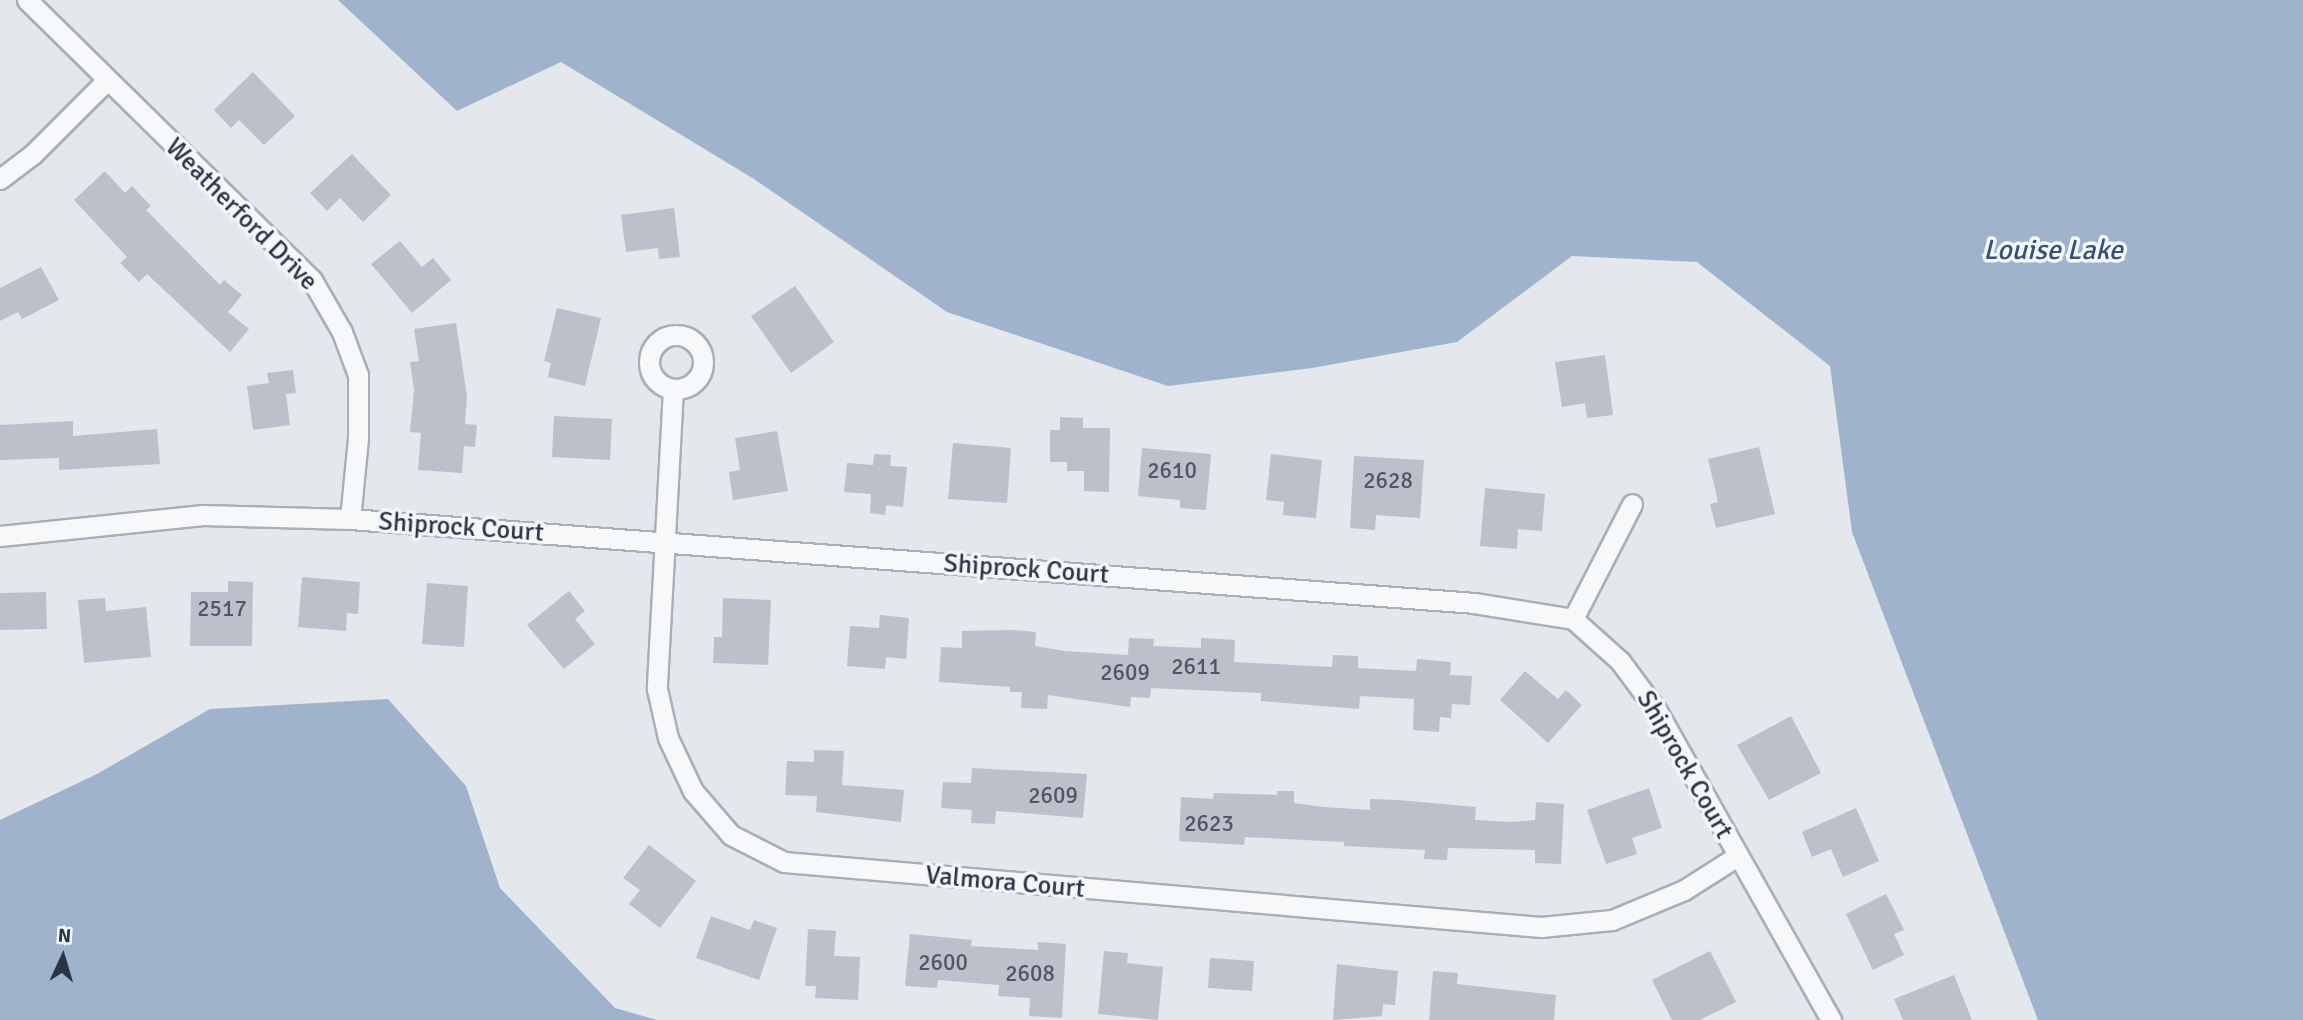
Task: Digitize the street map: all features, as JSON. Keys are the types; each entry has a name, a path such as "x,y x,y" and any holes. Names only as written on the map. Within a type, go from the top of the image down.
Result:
{"street":[{"name":"Weatherford Drive","path":"27,0 106,81 312,280 342,332 358,375 358,438 350,519"},
{"path":"0,179 33,154 106,81"},
{"name":"Valmora Court","path":"673,389 662,543 657,689 668,738 693,791 731,835 784,862 1541,928 1612,920 1684,890 1736,857"},
{"path":"1573,619 1632,504"},
{"name":"Shiprock Court","path":"0,536 203,515 350,519 1474,603 1573,619 1620,661 1657,710 1736,857 1831,1020"}],"water":[{"name":"Louise Lake","path":"338,0 2303,0 2303,1020 2038,1020 1852,532 1830,366 1697,262 1572,256 1457,342 1312,368 1168,386 947,312 754,179 561,62 457,111"},
{"path":"388,699 466,786 500,888 615,1008 657,1020 0,1020 0,820 97,774 210,709"}],"building":[{"path":"253,72 295,116 264,145 239,120 231,128 214,110"},
{"path":"352,154 391,195 363,222 340,198 327,211 310,193"},
{"path":"105,171 125,193 132,186 151,206 146,210 220,285 224,280 242,295 228,312 249,329 230,352 147,274 139,282 120,263 127,257 74,200"},
{"path":"674,208 680,257 659,259 658,248 626,252 621,215"},
{"path":"400,241 422,267 433,258 451,280 412,313 371,264"},
{"path":"41,267 59,300 22,319 18,312 0,321 0,288"},
{"path":"795,286 834,342 791,373 751,316"},
{"path":"557,308 601,318 585,386 548,377 551,363 544,361"},
{"path":"456,323 467,396 465,424 477,425 475,447 464,446 462,473 418,470 421,433 410,432 414,390 410,362 419,361 414,329"},
{"path":"1605,355 1613,415 1587,418 1585,403 1562,407 1555,362"},
{"path":"293,370 296,393 286,394 290,425 253,430 247,386 269,383 267,373"},
{"path":"554,416 612,419 610,460 552,457"},
{"path":"1060,417 1083,418 1083,428 1110,428 1109,492 1084,491 1084,471 1067,471 1067,462 1050,462 1050,430 1060,430"},
{"path":"73,421 73,436 157,429 160,464 59,470 59,458 0,460 0,425"},
{"path":"777,431 788,491 733,500 729,472 740,470 735,438"},
{"path":"953,443 1011,448 1007,503 948,499"},
{"path":"1759,447 1775,514 1716,528 1710,504 1718,502 1708,459"},
{"path":"1142,448 1211,454 1206,510 1180,508 1180,500 1138,496"},
{"path":"874,454 891,455 890,466 907,467 903,507 886,505 885,515 870,513 871,494 844,492 847,463 873,465"},
{"path":"1271,454 1322,460 1316,518 1283,515 1284,502 1266,500"},
{"path":"1354,456 1424,460 1420,518 1376,515 1375,530 1350,528"},
{"path":"1485,488 1545,494 1542,531 1518,529 1517,549 1480,546"},
{"path":"302,577 360,582 358,614 347,613 346,631 298,627"},
{"path":"228,581 253,582 252,646 190,646 191,592 228,592"},
{"path":"427,583 468,586 464,647 422,644"},
{"path":"569,591 585,611 575,619 595,644 564,669 527,625"},
{"path":"46,592 47,629 0,630 0,593"},
{"path":"105,598 106,611 146,607 151,657 84,663 78,600"},
{"path":"723,598 771,600 768,665 713,663 714,637 722,637"},
{"path":"880,615 909,618 906,659 886,657 885,669 847,666 850,626 879,628"},
{"path":"962,631 1036,632 1035,646 1065,651 1128,655 1129,638 1154,639 1153,646 1201,648 1201,638 1235,640 1234,662 1332,667 1333,655 1358,656 1358,668 1416,671 1417,659 1451,662 1450,675 1472,676 1470,705 1452,704 1451,718 1440,717 1439,732 1413,730 1414,699 1360,696 1359,709 1261,701 1261,693 1151,688 1150,698 1131,697 1130,707 1048,695 1047,709 1021,708 1022,692 1010,692 1010,687 939,682 941,647 962,648"},
{"path":"1525,671 1558,699 1566,690 1582,705 1548,743 1500,700"},
{"path":"1791,716 1821,773 1769,800 1737,745"},
{"path":"814,750 844,751 842,785 904,790 901,822 816,812 817,796 785,795 787,761 814,762"},
{"path":"972,768 1087,774 1083,818 996,811 995,824 971,823 972,810 941,808 943,782 971,783"},
{"path":"1649,788 1662,828 1632,838 1637,854 1606,864 1587,810"},
{"path":"1277,791 1294,791 1294,803 1323,807 1370,810 1370,799 1476,807 1475,820 1511,822 1535,820 1536,802 1564,804 1561,864 1535,863 1535,850 1448,848 1447,860 1424,859 1425,850 1344,846 1344,842 1245,837 1244,845 1179,841 1181,797 1213,799 1214,793 1277,795"},
{"path":"1856,808 1879,861 1843,877 1831,849 1812,857 1802,832"},
{"path":"649,845 696,881 660,928 629,904 640,890 623,878"},
{"path":"1886,894 1904,930 1894,934 1904,955 1873,970 1846,914"},
{"path":"711,916 750,930 754,920 777,928 759,980 696,958"},
{"path":"808,929 836,931 834,956 860,957 858,1000 815,998 816,986 805,986"},
{"path":"910,934 972,940 971,946 1038,950 1038,942 1066,944 1062,1018 1029,1016 1030,998 998,996 999,985 938,980 937,988 905,986"},
{"path":"1104,951 1128,953 1127,963 1163,967 1158,1020 1098,1014"},
{"path":"1710,951 1736,1002 1700,1020 1672,1020 1652,980"},
{"path":"1210,958 1254,961 1252,991 1208,988"},
{"path":"1337,964 1398,971 1395,1005 1383,1004 1382,1016 1333,1020"},
{"path":"1433,971 1458,973 1457,984 1556,995 1554,1020 1429,1020"},
{"path":"1954,975 1972,1020 1903,1020 1894,999"}]}
